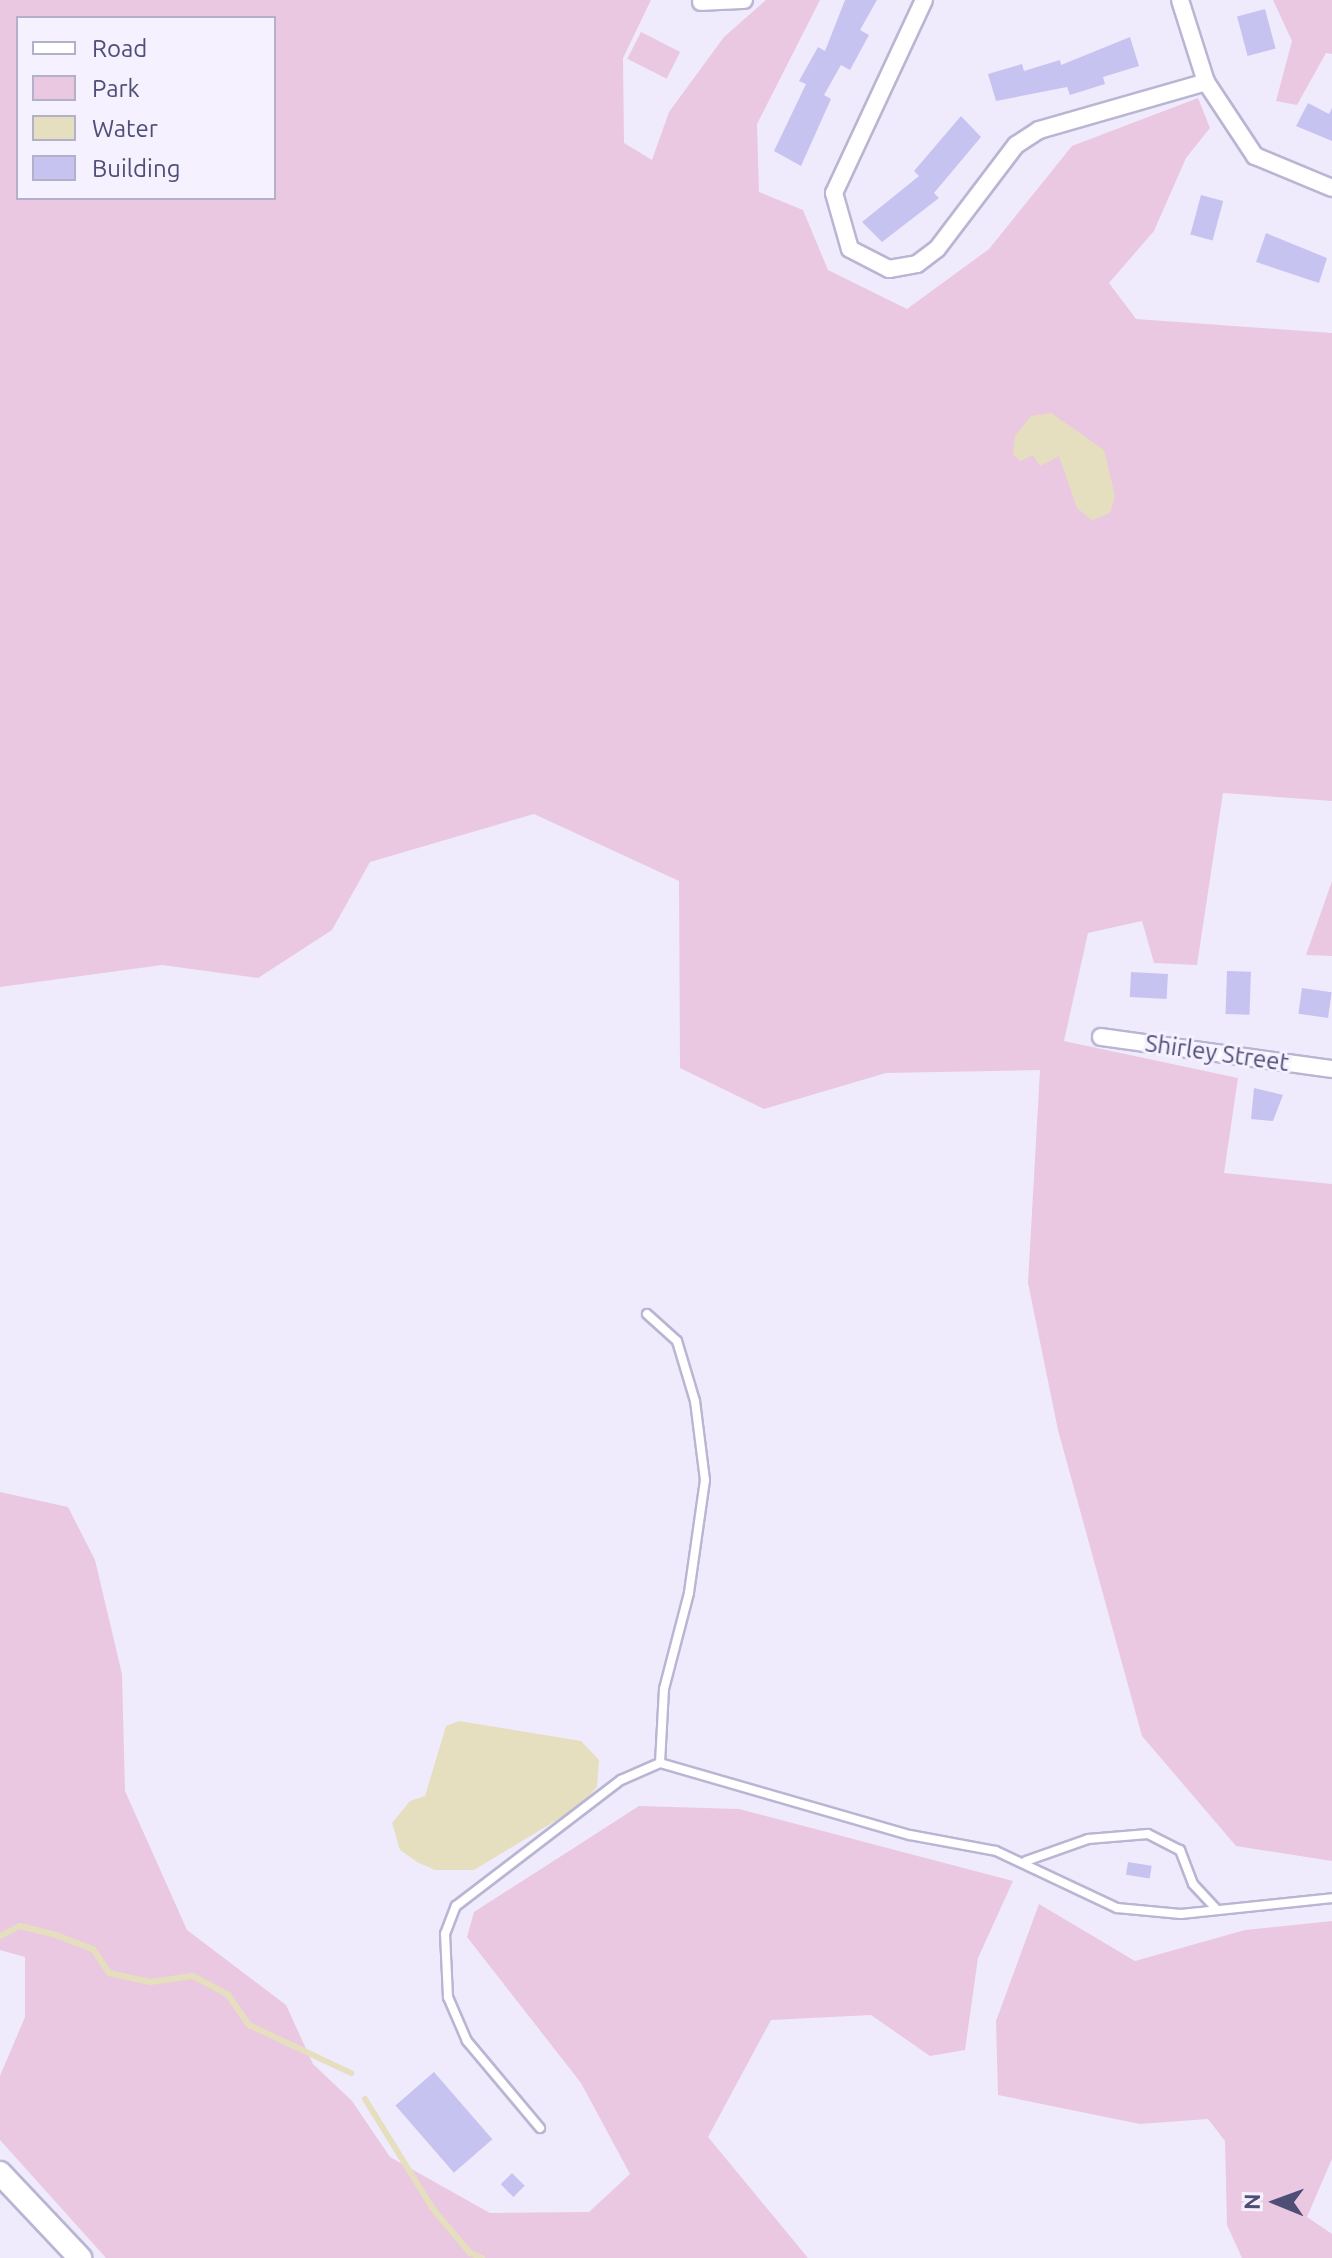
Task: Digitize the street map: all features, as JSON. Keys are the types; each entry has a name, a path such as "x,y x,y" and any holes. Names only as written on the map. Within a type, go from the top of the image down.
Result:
{"street":[{"path":"701,2 744,0"},
{"path":"924,0 834,193 850,249 889,269 917,264 937,249 1016,145 1039,130 1206,82"},
{"path":"1180,0 1206,82 1255,156 1332,188"},
{"name":"Shirley Street","path":"1101,1037 1332,1069"},
{"path":"0,2173 80,2258"}],"lane":[{"path":"647,1314 677,1341 695,1401 705,1480 689,1593 664,1689 660,1763"},
{"path":"540,2128 467,2041 448,1997 445,1934 456,1906 621,1780 660,1763 910,1835 1026,1861 1117,1908 1181,1914 1332,1898"},
{"path":"1026,1861 1088,1839 1148,1834 1180,1850 1193,1884 1215,1908"}],"green space":[{"path":"0,0 651,0 623,58 624,143 652,160 669,112 724,37 766,0 820,0 757,124 759,192 803,210 828,270 907,309 989,249 1072,146 1198,98 1210,128 1186,158 1154,231 1109,283 1136,319 1332,333 1332,801 1223,793 1197,965 1154,963 1142,921 1088,933 1064,1041 1238,1078 1224,1173 1332,1184 1332,1861 1236,1846 1142,1736 1058,1430 1028,1283 1040,1070 886,1073 764,1109 680,1068 679,881 534,814 370,862 332,930 258,978 162,965 0,987"},
{"path":"1273,0 1332,0 1332,54 1326,53 1297,105 1276,101 1292,41"},
{"path":"641,32 680,52 667,79 627,59"},
{"path":"1332,881 1332,956 1306,955"},
{"path":"0,1492 68,1507 95,1560 122,1674 125,1791 187,1930 286,2005 313,2064 352,2101 390,2157 490,2213 589,2212 630,2174 581,2083 467,1937 474,1912 639,1806 739,1809 1013,1881 978,1958 965,2050 930,2056 871,2015 771,2020 708,2137 808,2258 106,2258 0,2140 0,2076 25,2017 25,1957 0,1950"},
{"path":"1039,1904 1135,1961 1245,1930 1332,1921 1332,2159 1307,2217 1332,2234 1332,2258 1242,2258 1227,2225 1225,2141 1208,2119 1140,2124 998,2095 996,2021"}],"water":[{"path":"1051,413 1104,450 1115,496 1110,513 1092,520 1077,508 1059,456 1040,466 1033,455 1020,461 1013,454 1015,436 1031,416"},
{"path":"459,1721 581,1741 599,1760 597,1787 580,1806 474,1870 435,1870 417,1862 400,1850 392,1823 410,1801 425,1796 446,1726"}],"building":[{"path":"845,0 877,0 860,30 869,35 850,70 841,65 824,95 831,99 801,166 774,151 806,84 799,81 818,47 825,51"},
{"path":"1265,9 1276,49 1248,56 1237,17"},
{"path":"1130,37 1139,66 1103,77 1105,84 1070,95 1067,87 996,101 988,74 1022,64 1024,71 1060,60 1061,65"},
{"path":"1308,103 1329,114 1332,108 1332,141 1296,126"},
{"path":"961,116 981,137 934,193 939,198 882,242 862,222 919,176 914,171"},
{"path":"1201,195 1223,201 1213,241 1190,235"},
{"path":"1266,233 1327,258 1319,283 1256,262"},
{"path":"1227,971 1251,972 1249,1015 1225,1014"},
{"path":"1131,972 1168,974 1167,999 1130,997"},
{"path":"1302,988 1332,992 1328,1018 1298,1014"},
{"path":"1254,1088 1283,1095 1273,1121 1251,1119"},
{"path":"1128,1862 1152,1866 1150,1879 1126,1875"},
{"path":"434,2072 492,2139 454,2173 396,2105"},
{"path":"512,2173 525,2186 513,2197 501,2184"}],"waterway":[{"path":"0,1936 20,1926 56,1935 93,1949 109,1973 150,1982 193,1976 228,1995 249,2025 351,2073"},
{"path":"365,2099 433,2209 470,2253 482,2258"}]}
